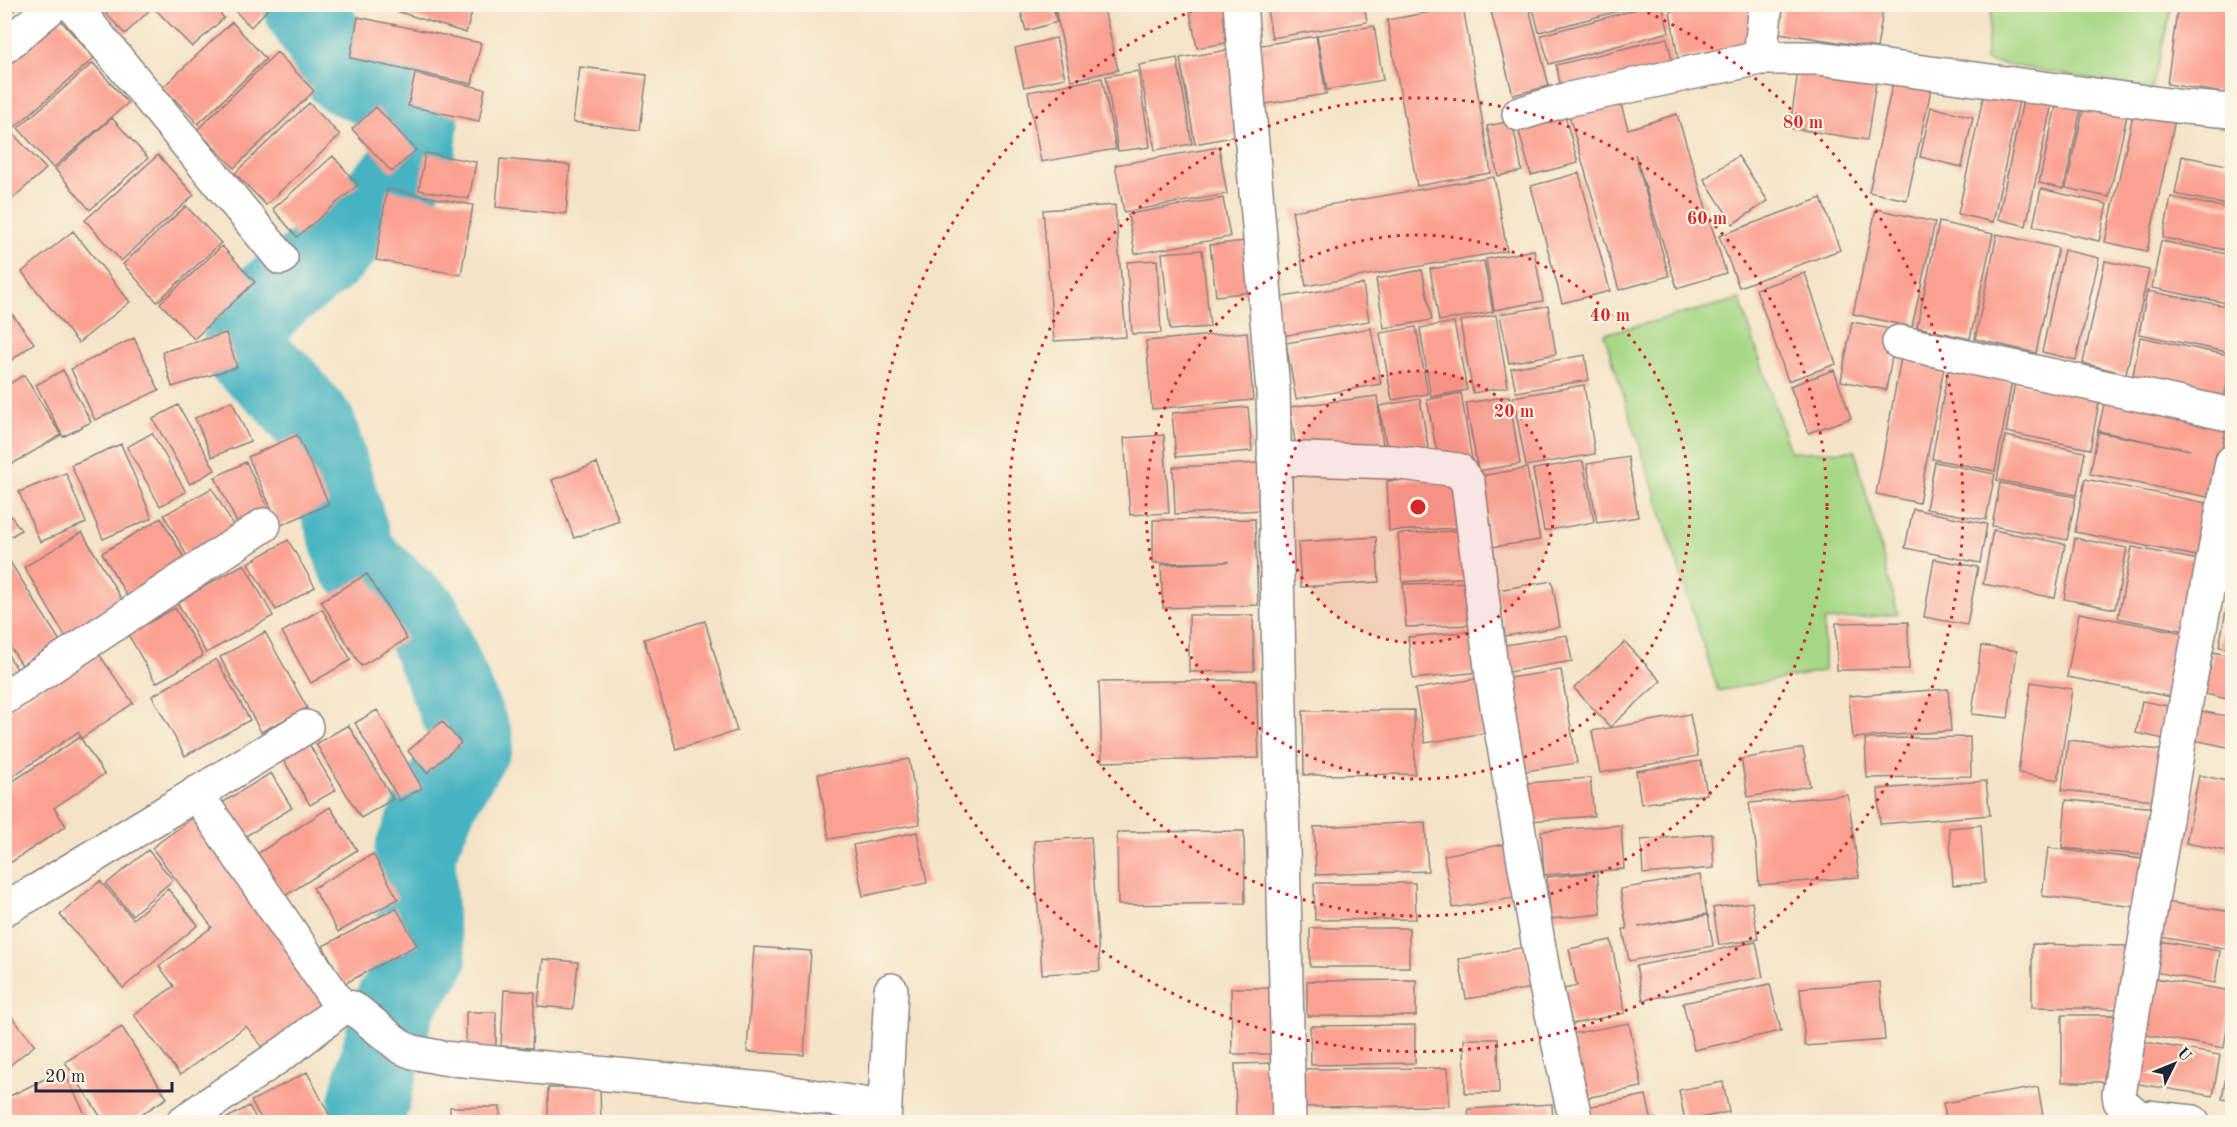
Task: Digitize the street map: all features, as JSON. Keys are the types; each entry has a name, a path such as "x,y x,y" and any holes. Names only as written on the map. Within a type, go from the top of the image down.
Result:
{"street":[{"path":"4,47 55,4"},
{"path":"72,4 280,258"},
{"path":"1240,4 1273,390 1289,1122"},
{"path":"1760,57 1766,4"},
{"path":"1519,114 1565,100 1760,57 1819,58 2184,107 2232,111"},
{"path":"1899,342 2232,416"},
{"path":"1274,458 1393,462 1458,470 1468,483 1493,682 1545,981 1576,1122"},
{"path":"2193,1122 2137,1116 2120,1101 2119,1094 2187,696 2232,462"},
{"path":"4,698 264,525"},
{"path":"4,909 306,727"},
{"path":"196,793 349,1009 401,1047 413,1052 443,1058 772,1090 884,1115 891,990"},
{"path":"183,1122 349,1009"}],"green space":[{"path":"1992,5 2172,5 2152,89 1985,61"},
{"path":"1740,299 1790,452 1855,451 1898,614 1824,621 1824,671 1718,691 1604,334"}],"building":[{"path":"4,4 21,4 4,19"},
{"path":"97,4 156,4 125,34"},
{"path":"162,4 212,4 224,18 192,47 156,10"},
{"path":"228,4 273,4 251,27"},
{"path":"374,4 474,4 466,33"},
{"path":"1019,4 1052,4 1057,22 1026,31"},
{"path":"1054,4 1103,4 1118,70 1071,80"},
{"path":"1230,4 1238,41 1197,48 1189,6"},
{"path":"1266,4 1364,4 1367,22 1272,38"},
{"path":"1489,4 1528,4 1549,86 1513,95"},
{"path":"1532,4 1642,4 1642,5 1539,32"},
{"path":"1662,4 1669,32 1549,64 1541,35"},
{"path":"1712,4 1753,4 1760,46 1678,59 1670,11"},
{"path":"1784,4 1884,4 1877,48 1779,33"},
{"path":"2178,4 2232,4 2232,67 2229,94 2167,84"},
{"path":"1463,6 1491,173 1417,186 1387,20"},
{"path":"55,14 94,58 14,128 4,117 4,59"},
{"path":"358,17 481,43 472,84 350,58"},
{"path":"232,22 266,59 198,124 163,87"},
{"path":"1374,26 1383,80 1327,90 1317,35"},
{"path":"1316,36 1326,94 1260,105 1250,47"},
{"path":"1056,38 1065,78 1024,87 1015,48"},
{"path":"1667,38 1674,69 1563,96 1556,65"},
{"path":"1233,49 1247,134 1195,144 1180,58"},
{"path":"277,52 314,91 234,168 197,130"},
{"path":"1177,58 1192,144 1155,150 1139,65"},
{"path":"93,63 128,103 53,168 18,128"},
{"path":"1799,63 1877,75 1867,140 1790,128"},
{"path":"580,67 647,75 640,130 573,122"},
{"path":"1138,71 1150,147 1118,151 1106,76"},
{"path":"415,74 485,89 479,121 408,106"},
{"path":"1894,77 1932,85 1907,200 1869,192"},
{"path":"1102,78 1116,149 1041,162 1028,92"},
{"path":"1986,84 2021,91 1993,222 1958,214"},
{"path":"2025,91 2053,98 2026,226 1998,219"},
{"path":"1620,101 1628,129 1677,114 1726,273 1677,288 1635,154 1669,276 1619,290 1569,115"},
{"path":"2057,101 2082,105 2064,189 2039,183"},
{"path":"2085,102 2128,111 2109,197 2066,188"},
{"path":"309,103 340,135 266,205 235,173"},
{"path":"2135,106 2176,115 2147,251 2105,242"},
{"path":"376,107 416,150 392,172 352,129"},
{"path":"1931,107 1973,117 1962,167 1920,157"},
{"path":"1563,109 1578,163 1531,175 1516,121"},
{"path":"112,118 148,158 90,210 55,169"},
{"path":"1512,121 1522,171 1498,176 1487,126"},
{"path":"4,124 46,169 4,206"},
{"path":"1219,147 1227,194 1124,212 1115,165"},
{"path":"425,153 476,162 469,199 419,190"},
{"path":"158,155 194,195 121,261 85,220"},
{"path":"333,156 358,185 297,237 273,209"},
{"path":"1738,156 1768,201 1733,224 1704,179"},
{"path":"2182,156 2232,166 2232,206 2175,194"},
{"path":"500,159 570,165 566,214 496,207"},
{"path":"1579,173 1610,291 1562,303 1531,186"},
{"path":"1494,177 1507,251 1306,286 1292,211"},
{"path":"387,189 473,205 461,275 376,260"},
{"path":"2041,189 2107,204 2099,241 2033,226"},
{"path":"2171,197 2232,209 2232,251 2163,238"},
{"path":"1223,198 1230,237 1135,254 1128,214"},
{"path":"1821,198 1840,250 1739,287 1719,236"},
{"path":"1115,205 1126,337 1054,341 1043,210"},
{"path":"186,206 221,243 157,302 123,264"},
{"path":"1876,209 1935,222 1912,327 1853,314"},
{"path":"1939,222 1993,234 1970,339 1917,327"},
{"path":"73,231 130,302 78,343 22,272"},
{"path":"1997,234 2058,248 2036,353 1975,339"},
{"path":"1245,241 1251,292 1216,296 1210,245"},
{"path":"2161,241 2232,255 2232,304 2152,288"},
{"path":"222,246 255,282 194,339 160,303"},
{"path":"1202,250 1210,327 1170,330 1162,253"},
{"path":"1534,250 1543,301 1494,310 1486,259"},
{"path":"2064,250 2099,258 2076,360 2042,352"},
{"path":"1157,260 1161,333 1132,334 1127,262"},
{"path":"1484,261 1493,312 1439,321 1430,269"},
{"path":"2105,261 2149,270 2126,374 2083,363"},
{"path":"1422,270 1432,320 1384,328 1376,279"},
{"path":"1805,273 1836,364 1788,381 1756,289"},
{"path":"1363,284 1369,321 1282,336 1276,298"},
{"path":"2147,291 2232,307 2232,353 2139,334"},
{"path":"1548,306 1556,354 1509,363 1500,314"},
{"path":"12,314 34,343 4,366 4,320"},
{"path":"1496,315 1508,387 1473,393 1460,321"},
{"path":"1454,322 1467,390 1431,397 1420,328"},
{"path":"1852,322 1897,330 1886,390 1841,381"},
{"path":"1416,327 1428,394 1392,400 1380,333"},
{"path":"1371,328 1381,384 1296,399 1286,343"},
{"path":"1247,332 1253,400 1152,409 1146,341"},
{"path":"226,333 237,367 172,387 162,352"},
{"path":"2140,337 2232,356 2224,399 2132,381"},
{"path":"134,338 159,390 95,420 71,369"},
{"path":"1585,355 1589,380 1516,392 1511,368"},
{"path":"1901,358 1944,367 1919,503 1876,494"},
{"path":"63,370 91,422 63,437 36,385"},
{"path":"1834,370 1851,418 1808,433 1790,386"},
{"path":"1948,370 2012,382 1995,471 1932,459"},
{"path":"24,375 61,435 9,466 4,458 4,387"},
{"path":"2015,382 2100,398 2090,449 2006,432"},
{"path":"1584,385 1595,454 1526,466 1513,397"},
{"path":"1461,393 1472,459 1439,464 1427,400"},
{"path":"2106,395 2228,418 2221,455 2216,454 2208,497 2090,474 2098,432 2190,450 2098,431"},
{"path":"1377,396 1383,445 1297,456 1290,407"},
{"path":"1509,396 1520,464 1478,471 1466,403"},
{"path":"1420,399 1429,452 1389,459 1379,406"},
{"path":"232,401 250,441 212,457 195,418"},
{"path":"178,405 215,470 190,484 153,419"},
{"path":"1248,407 1252,451 1176,457 1172,413"},
{"path":"152,433 186,492 160,506 127,447"},
{"path":"297,435 329,504 279,526 248,457"},
{"path":"1164,435 1169,513 1130,515 1124,438"},
{"path":"2005,436 2085,452 2077,495 1997,480"},
{"path":"121,444 152,518 103,539 71,465"},
{"path":"1628,457 1638,517 1597,523 1587,464"},
{"path":"1583,461 1594,522 1544,531 1533,469"},
{"path":"246,462 270,512 239,527 215,477"},
{"path":"1935,462 1995,474 1986,520 1926,509"},
{"path":"597,463 619,521 574,538 552,480"},
{"path":"1261,463 1264,510 1175,514 1173,467"},
{"path":"1527,468 1540,540 1493,547 1480,476"},
{"path":"66,473 86,523 40,542 19,492"},
{"path":"1459,478 1461,528 1389,531 1387,481"},
{"path":"2085,479 2212,504 2202,557 2075,532"},
{"path":"2000,483 2076,497 2067,540 1992,526"},
{"path":"212,488 239,536 191,563 164,515"},
{"path":"4,506 21,530 4,541"},
{"path":"1913,509 1987,524 1980,563 1905,548"},
{"path":"161,518 190,568 131,603 102,553"},
{"path":"1255,519 1258,605 1163,608 1161,565 1229,562 1153,563 1153,520"},
{"path":"1467,530 1471,577 1402,582 1398,534"},
{"path":"1993,530 2065,544 2055,598 1983,584"},
{"path":"82,532 128,610 69,643 24,567"},
{"path":"1376,537 1379,582 1301,587 1298,542"},
{"path":"2075,538 2127,548 2115,609 2064,599"},
{"path":"288,540 315,587 276,610 248,563"},
{"path":"2132,547 2199,560 2185,631 2118,618"},
{"path":"7,557 60,641 22,665 4,638 4,558"},
{"path":"1934,559 1978,567 1967,625 1924,617"},
{"path":"244,564 273,616 206,653 177,602"},
{"path":"367,574 407,639 361,666 321,601"},
{"path":"1552,581 1560,627 1505,636 1497,590"},
{"path":"1474,582 1477,625 1406,627 1403,584"},
{"path":"2232,585 2232,649 2219,647"},
{"path":"175,608 203,656 156,683 128,634"},
{"path":"322,609 351,660 311,683 282,632"},
{"path":"2079,613 2195,635 2183,699 2067,677"},
{"path":"1189,615 1253,615 1254,671 1189,672"},
{"path":"705,621 737,731 676,749 644,639"},
{"path":"1908,622 1909,669 1837,670 1836,623"},
{"path":"1475,631 1480,672 1413,679 1408,637"},
{"path":"265,632 307,708 261,732 220,657"},
{"path":"1567,635 1572,661 1503,673 1499,646"},
{"path":"1625,642 1661,681 1610,727 1574,688"},
{"path":"1981,646 2017,651 2008,718 1972,714"},
{"path":"4,649 23,678 4,690"},
{"path":"96,650 133,703 82,738 78,732 4,782 4,713"},
{"path":"2213,652 2232,656 2232,700 2205,694"},
{"path":"216,659 250,720 185,756 152,696"},
{"path":"1561,670 1577,763 1520,772 1503,679"},
{"path":"1481,678 1491,732 1425,743 1415,689"},
{"path":"1256,680 1259,758 1102,762 1099,682"},
{"path":"2031,682 2072,689 2058,780 2018,773"},
{"path":"1948,689 1951,731 1853,738 1849,696"},
{"path":"2142,701 2179,708 2173,741 2136,733"},
{"path":"377,710 422,788 400,801 355,723"},
{"path":"1414,710 1415,774 1304,775 1303,711"},
{"path":"2200,711 2232,717 2232,748 2194,740"},
{"path":"1690,714 1698,756 1600,773 1592,731"},
{"path":"442,721 461,743 427,773 408,751"},
{"path":"348,725 393,799 361,818 316,744"},
{"path":"80,737 104,774 54,808 66,826 4,867 4,787"},
{"path":"1970,737 1971,776 1867,778 1865,739"},
{"path":"306,739 336,790 310,805 280,754"},
{"path":"2068,740 2169,751 2164,801 2062,790"},
{"path":"1803,748 1810,786 1748,797 1741,759"},
{"path":"909,759 920,824 829,839 818,774"},
{"path":"1701,761 1707,794 1641,804 1636,771"},
{"path":"271,773 292,808 241,839 220,804"},
{"path":"2199,775 2232,782 2232,852 2186,843"},
{"path":"1590,778 1594,816 1530,821 1527,783"},
{"path":"1986,781 1990,815 1880,824 1878,789"},
{"path":"1848,795 1859,877 1759,885 1756,845 1749,803"},
{"path":"2066,800 2157,808 2154,856 2062,848"},
{"path":"330,807 357,850 285,896 257,854"},
{"path":"195,816 338,1005 269,1056 246,1026 180,1075 134,1015 174,986 159,966 212,927 152,848"},
{"path":"1425,822 1428,871 1316,875 1314,827"},
{"path":"1621,825 1624,869 1544,875 1541,831"},
{"path":"1981,825 1985,883 1953,885 1949,828"},
{"path":"1244,831 1245,903 1118,905 1117,832"},
{"path":"917,832 927,883 863,896 853,845"},
{"path":"1712,834 1714,868 1643,874 1641,840"},
{"path":"1091,837 1100,971 1042,974 1034,841"},
{"path":"1505,844 1514,898 1453,908 1444,855"},
{"path":"2048,848 2150,860 2145,908 2042,896"},
{"path":"148,850 173,880 132,915 106,884"},
{"path":"373,854 398,899 338,932 313,888"},
{"path":"1597,872 1601,914 1551,919 1547,877"},
{"path":"1700,875 1707,914 1638,927 1708,915 1713,946 1629,961 1623,929 1627,929 1620,889"},
{"path":"100,881 133,919 168,889 198,925 123,988 60,915"},
{"path":"1314,883 1415,883 1416,919 1315,920"},
{"path":"1752,902 1758,939 1719,945 1713,908"},
{"path":"2166,902 2232,912 2229,949 2160,937"},
{"path":"396,908 417,945 344,984 323,946"},
{"path":"1310,928 1409,928 1409,967 1310,967"},
{"path":"1611,940 1625,1013 1572,1024 1564,989 1577,986 1569,949"},
{"path":"2159,941 2220,951 2215,983 2154,972"},
{"path":"1756,942 1763,977 1643,1000 1636,966"},
{"path":"2032,944 2126,946 2125,1009 2032,1007"},
{"path":"754,947 811,951 804,1055 747,1052"},
{"path":"1525,947 1533,988 1466,999 1459,959"},
{"path":"543,959 578,962 573,1009 538,1006"},
{"path":"2154,978 2232,991 2224,1048 2145,1035"},
{"path":"1416,980 1416,1016 1307,1016 1307,981"},
{"path":"1880,982 1885,1040 1805,1046 1800,988"},
{"path":"1770,984 1781,1031 1694,1050 1683,1003"},
{"path":"1231,988 1272,988 1273,1054 1232,1054"},
{"path":"504,990 535,992 532,1048 501,1046"},
{"path":"4,1008 35,1045 4,1070"},
{"path":"466,1012 496,1012 496,1051 466,1051"},
{"path":"2062,1015 2114,1015 2115,1082 2062,1082"},
{"path":"1629,1023 1642,1087 1585,1098 1571,1034"},
{"path":"1415,1025 1415,1063 1311,1065 1310,1026"},
{"path":"122,1027 167,1098 129,1122 104,1122 65,1062"},
{"path":"1464,1039 1498,1039 1499,1093 1465,1093"},
{"path":"2145,1042 2220,1055 2213,1096 2138,1084"},
{"path":"2232,1046 2232,1101 2222,1099"},
{"path":"1277,1063 1277,1122 1236,1122 1235,1064"},
{"path":"1448,1068 1449,1106 1302,1107 1302,1069"},
{"path":"63,1070 89,1122 4,1122 4,1099"},
{"path":"307,1072 333,1122 263,1122 251,1101"},
{"path":"1723,1082 1729,1112 1685,1121 1679,1090"},
{"path":"2038,1087 2044,1122 1947,1122 1943,1103"},
{"path":"548,1088 600,1088 601,1122 548,1122"},
{"path":"1646,1095 1652,1122 1585,1122 1582,1108"},
{"path":"1552,1104 1553,1122 1469,1122 1468,1109"},
{"path":"249,1106 258,1122 220,1122"},
{"path":"450,1107 500,1107 500,1122 450,1122"}],"waterway":[{"path":"305,4 304,7 345,75 396,97 418,123 414,164 323,258 271,297 247,327 242,351 282,386 316,427 356,559 421,617 473,741 439,797 415,851 418,931 426,959 395,1003 369,1101"}]}
